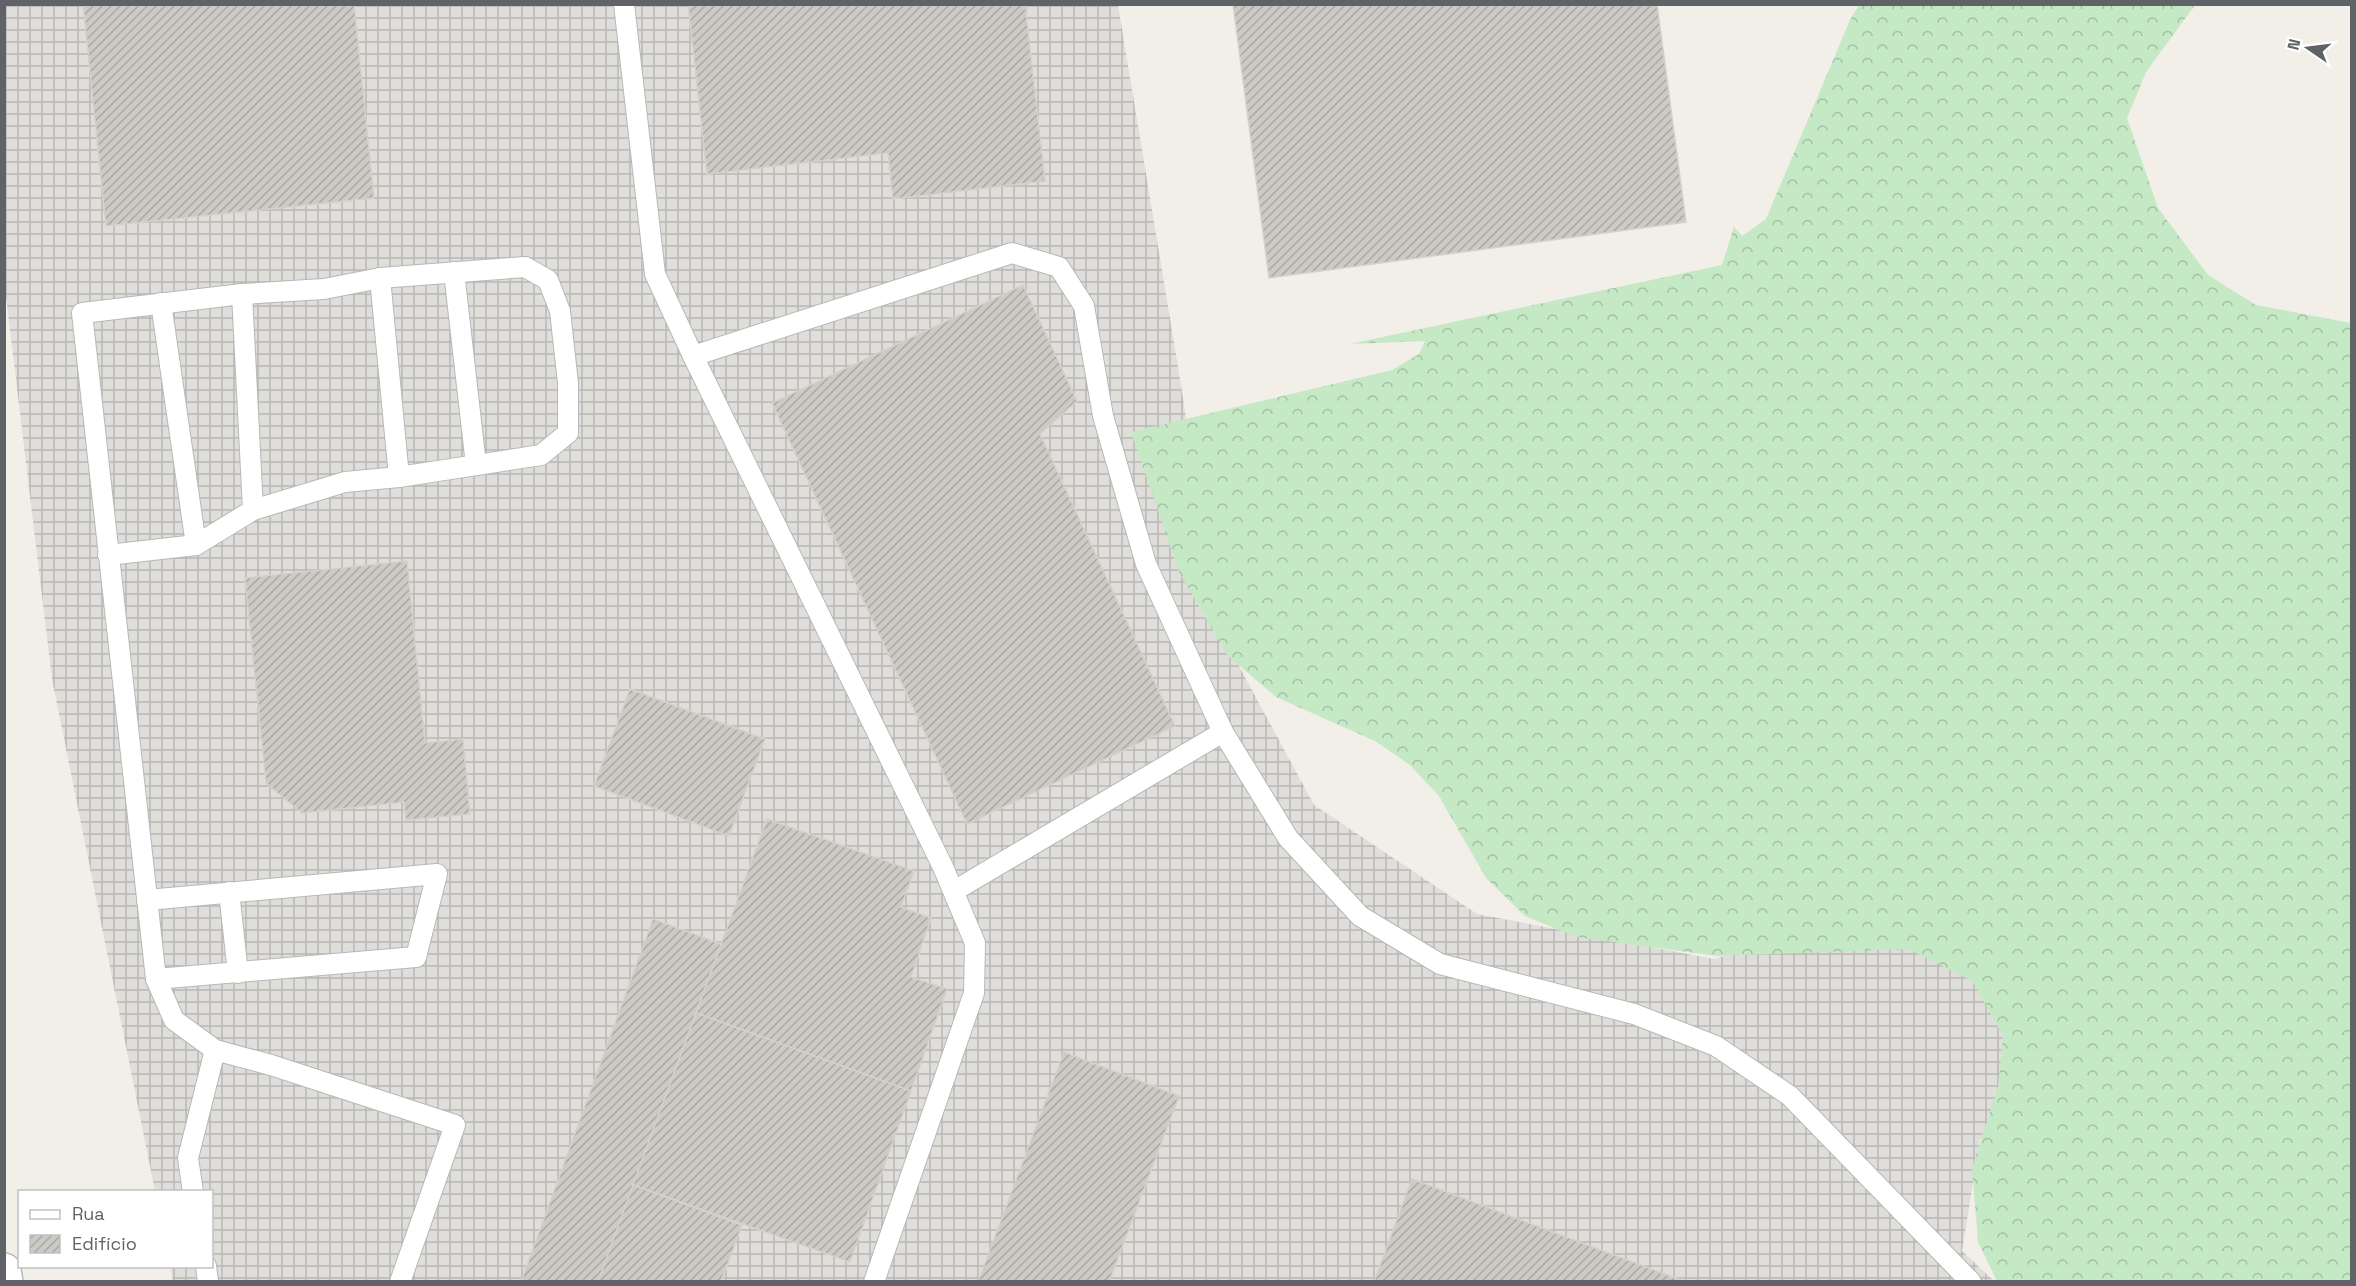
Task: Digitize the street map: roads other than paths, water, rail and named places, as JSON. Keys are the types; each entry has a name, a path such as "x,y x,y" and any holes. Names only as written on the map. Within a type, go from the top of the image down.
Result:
{"main road":[{"path":"4,1270 6,1281"}],"lane":[{"path":"624,4 655,274 954,891 975,943 974,993 874,1281"},
{"path":"693,356 1012,253 1059,267 1084,306 1103,416 1146,564 1223,732 1288,838 1360,916 1440,964 1634,1014 1716,1046 1790,1096 1971,1281"},
{"path":"108,555 196,545 253,510 345,482 399,477 541,455 568,433 568,383 560,311 548,280 525,267 380,278 324,289 242,294 82,313 108,555 156,979 174,1020 215,1050 271,1065 455,1125 400,1281"},
{"path":"454,273 476,465"},
{"path":"380,278 399,477"},
{"path":"242,294 253,510"},
{"path":"161,303 196,545"},
{"path":"954,891 1223,732"},
{"path":"147,900 437,874 416,957 156,979"},
{"path":"229,892 238,973"},
{"path":"193,1190 188,1158 215,1050"}]}
